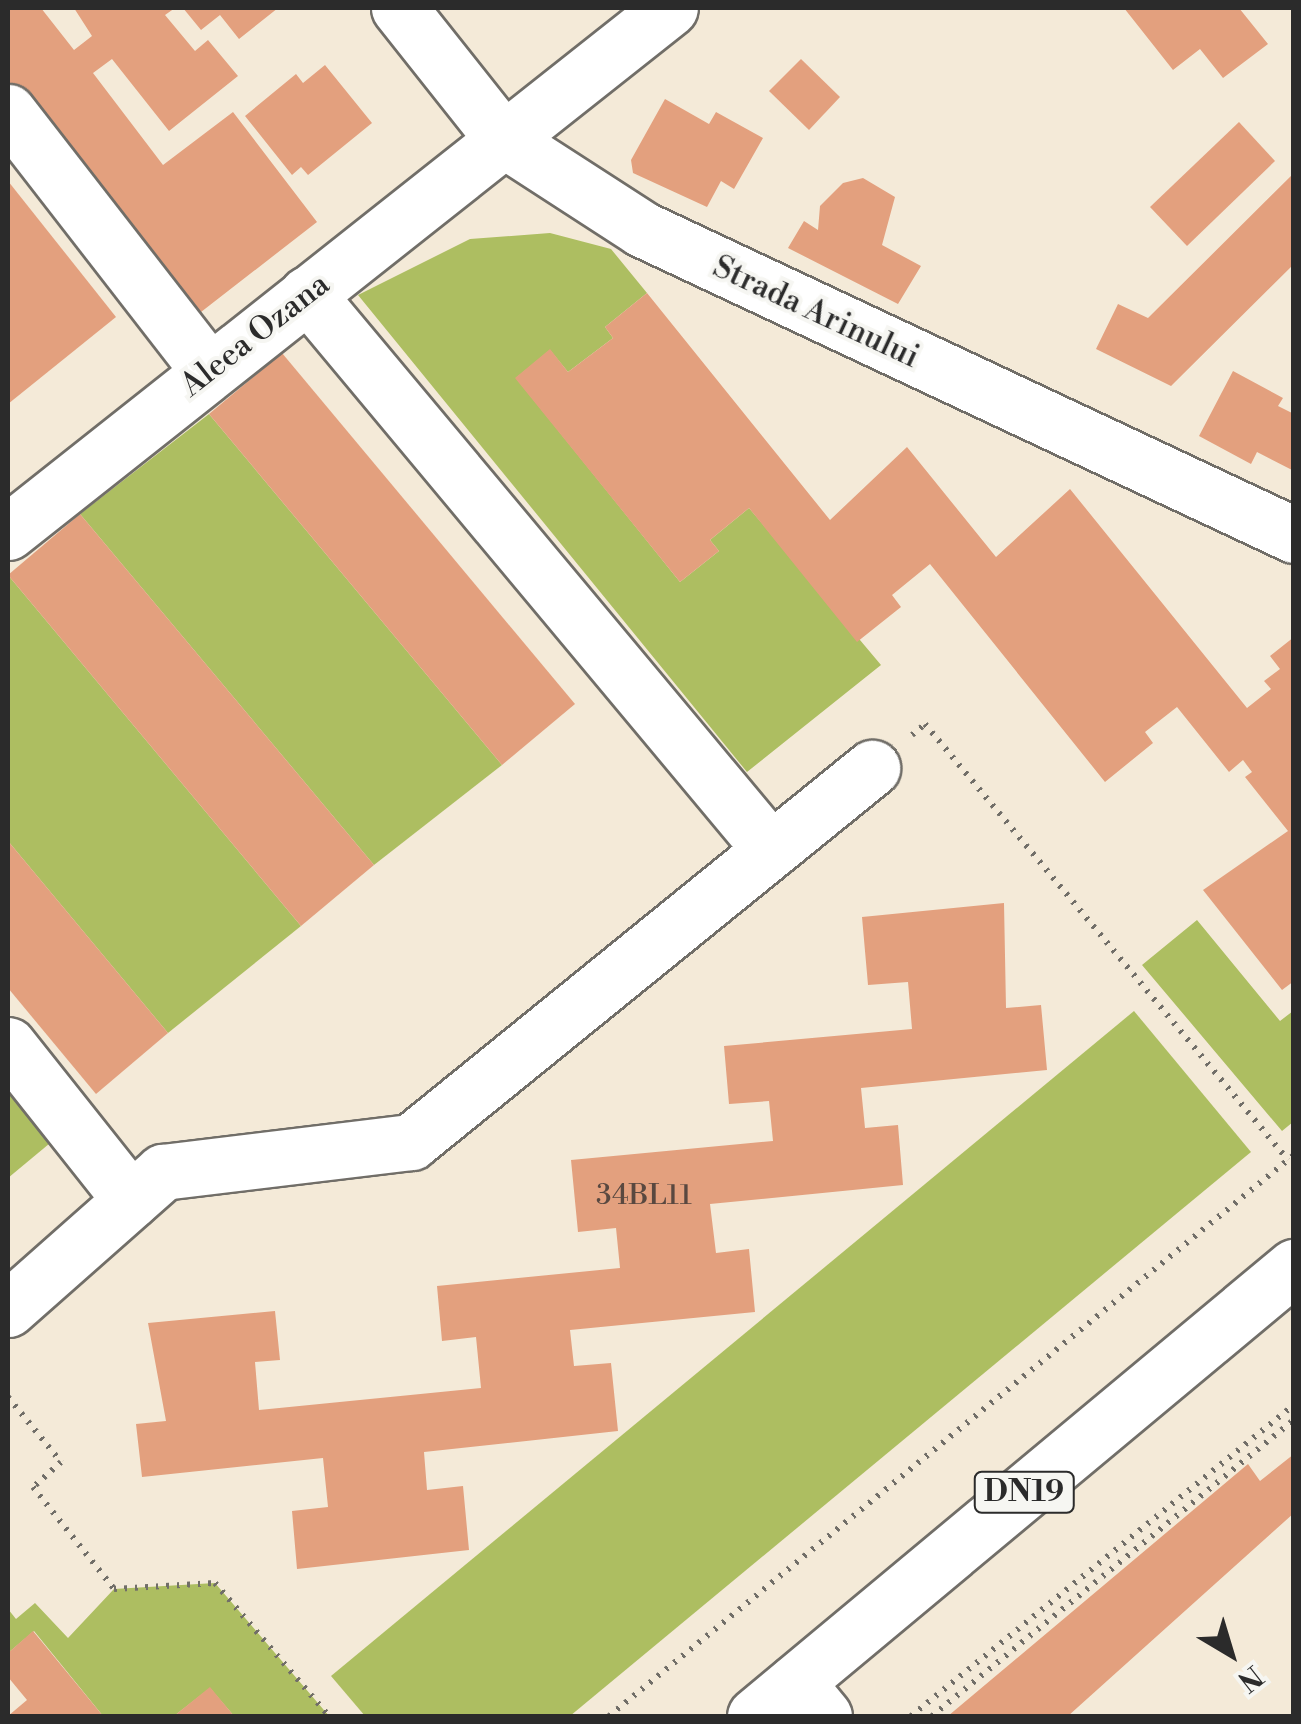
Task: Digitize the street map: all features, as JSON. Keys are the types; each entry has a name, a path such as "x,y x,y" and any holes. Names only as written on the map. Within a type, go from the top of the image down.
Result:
{"street":[{"name":"Strada Arinului","path":"399,8 503,139 642,229 1294,535"},
{"name":"Aleea Ozana","path":"8,532 670,8"},
{"path":"8,112 210,371"},
{"path":"307,294 771,850"},
{"path":"8,1310 163,1172 411,1142 872,768"},
{"path":"8,1046 132,1200"},
{"name":"DN19","path":"754,1716 810,1699 1294,1266"}],"path":[{"path":"609,1716 1291,1158 925,724 872,768"},
{"path":"8,1397 61,1462 33,1487 114,1589 214,1583 329,1716"},
{"path":"912,1716 1294,1404"},
{"path":"932,1716 1294,1420"}],"green space":[{"path":"550,233 611,249 647,293 605,327 613,338 568,372 550,350 516,378 680,582 719,551 710,540 749,508 881,665 747,772 358,295 470,239"},
{"path":"209,414 502,765 374,865 80,514"},
{"path":"8,575 301,926 168,1033 8,841"},
{"path":"1197,920 1280,1021 1293,1011 1293,1122 1282,1131 1142,965"},
{"path":"1134,1011 1251,1152 570,1716 365,1716 331,1676"},
{"path":"8,1045 73,1124 8,1178"},
{"path":"215,1583 329,1716 234,1716 210,1688 174,1716 103,1716 34,1631 8,1653 8,1609 16,1619 35,1603 68,1638 114,1589"}],"building":[{"path":"8,8 41,8 74,50 92,36 74,8 175,8 165,15 195,51 208,40 238,76 169,131 112,59 93,73 163,165 233,112 317,222 192,319 8,80"},
{"path":"183,8 278,8 239,39 220,15 201,30"},
{"path":"1124,8 1239,8 1268,44 1223,78 1200,49 1173,70"},
{"path":"801,59 840,97 809,130 769,91"},
{"path":"325,65 372,123 308,175 301,167 292,175 245,116 296,74 303,83"},
{"path":"665,99 709,124 716,112 763,138 734,189 721,181 707,207 633,173 631,160"},
{"path":"1239,122 1275,161 1187,246 1150,207"},
{"path":"1294,173 1294,264 1171,386 1096,349 1118,304 1148,318"},
{"path":"863,178 895,197 882,245 921,266 898,304 788,248 804,221 818,230 820,206 843,183"},
{"path":"8,181 116,317 8,404"},
{"path":"647,293 830,520 907,447 996,557 1070,489 1247,708 1271,689 1264,681 1280,669 1270,656 1294,637 1294,981 1282,990 1203,890 1288,831 1245,777 1252,772 1243,760 1229,772 1177,707 1145,732 1153,743 1105,782 930,564 892,595 901,607 857,642 749,508 710,540 719,551 680,582 515,378 550,349 568,372 613,338 605,327"},
{"path":"282,353 575,704 502,765 209,414"},
{"path":"1233,371 1283,398 1278,406 1294,414 1294,471 1257,452 1251,464 1199,436"},
{"path":"80,514 374,865 301,926 8,575"},
{"path":"8,841 168,1033 96,1094 8,988"},
{"path":"1004,903 1006,1008 1041,1005 1047,1070 861,1088 865,1128 898,1125 903,1185 710,1204 716,1253 749,1249 755,1312 570,1330 574,1366 611,1363 618,1431 424,1452 427,1490 463,1486 469,1550 297,1569 292,1511 328,1507 323,1458 142,1477 136,1424 166,1421 148,1323 275,1311 280,1360 255,1362 259,1410 481,1388 476,1337 442,1341 437,1286 620,1268 616,1228 578,1232 571,1160 773,1141 769,1101 729,1104 724,1046 912,1029 908,982 868,985 862,917"},
{"path":"1294,1454 1294,1513 1068,1716 948,1716 1248,1464 1260,1481"},
{"path":"33,1631 103,1716 8,1716 27,1700 8,1677 8,1653"},
{"path":"210,1687 234,1716 174,1716"}]}
